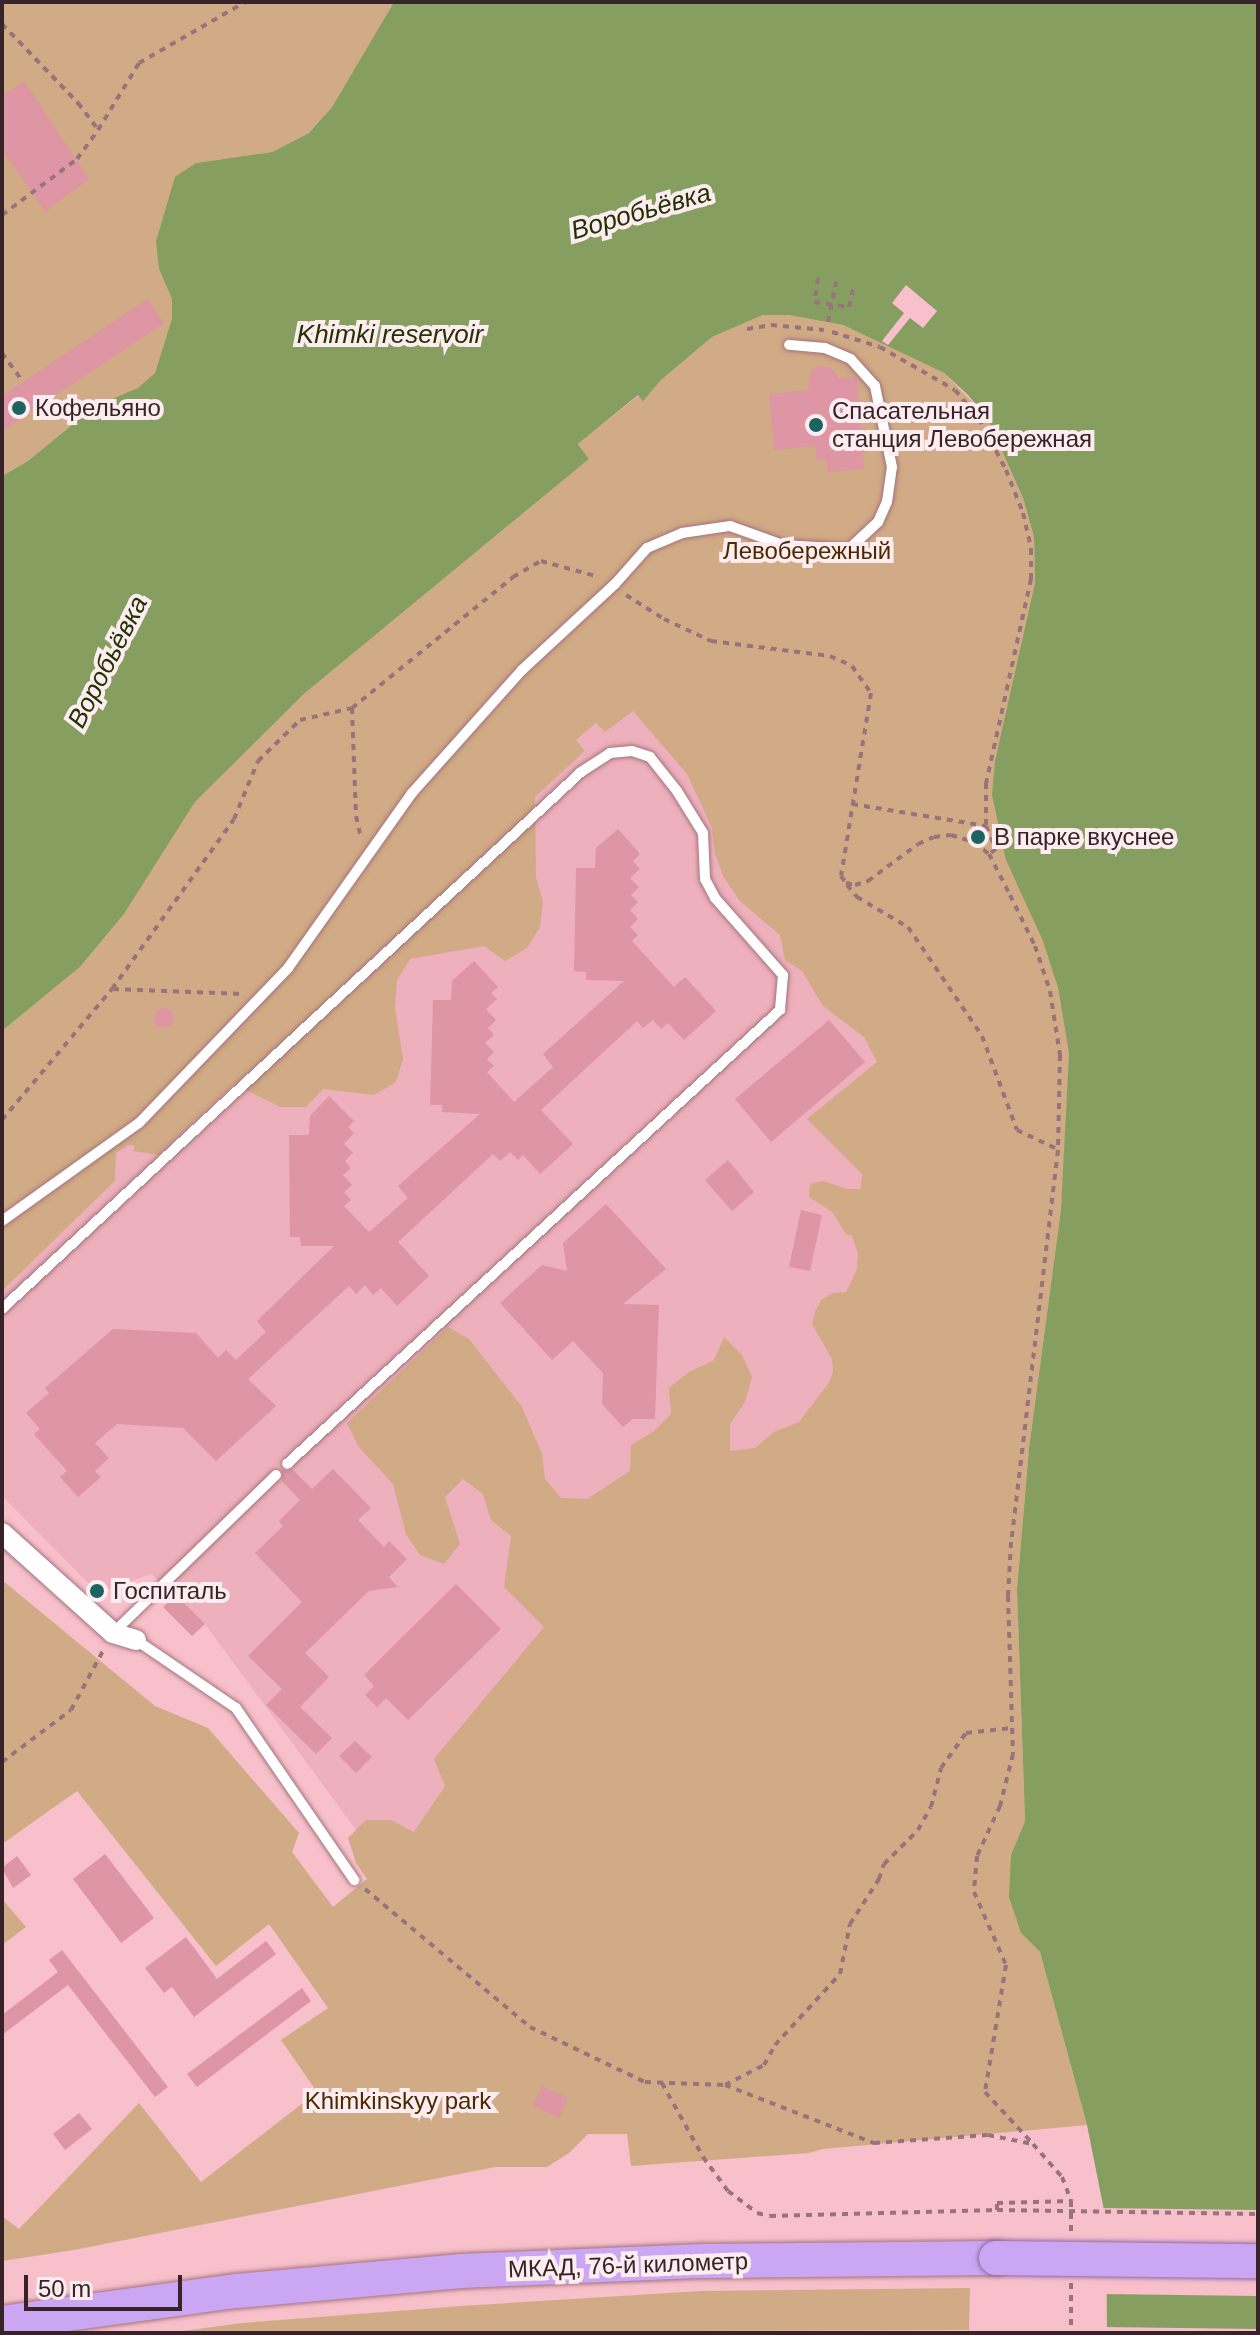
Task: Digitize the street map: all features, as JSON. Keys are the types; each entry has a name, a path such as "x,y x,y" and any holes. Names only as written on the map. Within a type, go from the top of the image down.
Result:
{"highway":[{"name":"МКАД, 76-й километр","path":"2,2323 237,2291 461,2271 703,2261 996,2258 1258,2261"}],"street":[{"path":"2,1533 113,1633 136,1640"}],"lane":[{"path":"2,1221 139,1123 263,995 288,968 412,793 522,670 615,584 647,548 682,533 730,526 783,545 849,549 878,522 887,502 892,467 875,386 851,359 825,348 789,345"},
{"path":"2,1309 581,772 610,753 632,751 650,757 677,791 703,833 705,879 715,898 783,975 780,1010 287,1464"},
{"path":"113,1633 276,1475"},
{"path":"136,1640 236,1708 354,1880"}],"path":[{"path":"2,215 59,175 98,130 139,63 245,2"},
{"path":"2,24 78,103 98,130"},
{"path":"818,278 814,302 849,307 854,285"},
{"path":"828,322 836,282"},
{"path":"747,329 771,325 825,331 880,347 917,365 955,390 979,419 1006,470 1023,513 1031,549 1031,579 986,783 986,826 996,849 989,854"},
{"path":"2,353 20,378"},
{"path":"2,1120 112,989 234,819 258,761 300,720 352,708 513,577 541,561 584,571 615,584 634,603 711,641 830,656 852,666 871,693 867,737 840,866 846,883 857,897 908,927 982,1036 1017,1130 1058,1150"},
{"path":"352,708 356,816 366,858"},
{"path":"852,804 986,826"},
{"path":"846,883 855,885 868,881 918,844 934,837 951,835 974,842 989,854 1035,946 1050,991 1060,1055 1058,1150 1011,1542 1008,1596 1013,1754 1000,1806 977,1856 974,1892 1006,1965 985,2092 1062,2177 1071,2201 1071,2245"},
{"path":"112,989 263,995"},
{"path":"2,1762 71,1710 113,1633"},
{"path":"725,2085 764,2065 775,2045 840,1974 850,1924 879,1879 884,1864 918,1830 931,1807 941,1768 966,1733 1012,1728"},
{"path":"354,1880 530,2027 645,2082 725,2085 874,2143 988,2135 1033,2144"},
{"path":"662,2082 703,2157 728,2191 757,2213 770,2216 997,2210 1258,2214"},
{"path":"997,2210 997,2203 1071,2201"},
{"path":"1071,2274 1071,2333"}],"shaded area":[{"path":"647,700 929,1058 837,1901 359,1834 205,1624 176,1595 151,1574 98,1593 2,1496 2,1291 115,1181 116,1153 374,943 585,751 576,740 596,722 604,731"}],"green space":[{"path":"2,2 394,2 332,107 309,133 272,152 196,163 159,269 172,299 172,318 155,373 139,388 95,406 28,461 2,476"},
{"path":"763,315 788,315 843,325 944,373 987,417 1023,498 1034,537 1035,583 1027,630 995,761 1058,988 1069,1054 1069,1103 1061,1209 1029,1448 1017,1589 1025,1821 1011,1855 1021,1933 1040,1952 1087,2125 823,2149 809,2153 631,2166 627,2134 588,2134 569,2153 547,2167 495,2167 74,2250 2,2261 2,2216 19,2229 139,2103 201,2182 317,2092 281,2040 328,2008 269,1924 216,1966 77,1791 2,1844 2,1580 155,1706 208,1728 299,1833 292,1852 333,1907 367,1879 356,1863 348,1838 366,1820 391,1820 414,1832 445,1786 434,1759 544,1627 504,1587 511,1536 491,1520 483,1494 463,1479 445,1497 460,1544 444,1564 420,1555 406,1534 393,1484 358,1446 347,1423 448,1327 469,1339 522,1407 542,1454 545,1479 561,1498 587,1499 630,1471 631,1445 653,1432 671,1414 669,1388 689,1372 714,1360 724,1337 742,1355 752,1377 745,1402 730,1424 730,1451 755,1448 774,1432 799,1422 828,1384 833,1372 832,1359 812,1324 821,1300 833,1293 846,1292 857,1269 858,1254 852,1236 846,1234 832,1212 809,1197 810,1184 823,1181 848,1189 861,1189 862,1174 807,1119 877,1062 864,1037 823,1006 802,971 785,960 780,935 740,901 724,878 715,854 712,828 687,774 633,711 605,732 596,723 576,740 585,751 535,797 536,878 543,902 540,927 527,948 505,961 484,946 410,959 397,980 395,1007 403,1059 396,1082 374,1095 323,1089 306,1107 280,1107 234,1084 158,1155 133,1151 135,1146 128,1145 116,1153 115,1181 2,1291 2,1031 80,967 124,914 195,802 305,693 589,459 578,444 639,395 643,400 660,381 712,337"},
{"path":"2,1899 26,1927 2,1945"},
{"path":"970,2288 969,2330 168,2333 242,2323 701,2291"}],"water":[{"name":"Khimki reservoir","path":"394,2 1258,2 1258,2333 1107,2333 1106,2220 1087,2125 1040,1952 1021,1933 1009,1897 1011,1855 1025,1821 1017,1589 1029,1448 1061,1209 1069,1054 1058,988 1043,941 1006,860 992,795 995,761 1035,583 1034,537 1023,498 987,417 967,394 944,373 843,325 788,315 763,315 712,337 660,381 643,401 638,395 578,444 589,459 305,693 195,802 124,914 80,967 2,1031 2,476 28,461 95,406 138,388 155,373 172,318 172,299 159,269 156,241 175,177 196,163 272,152 309,133 332,107"}],"pier":[{"path":"906,285 937,311 923,328 910,318 888,345 882,341 904,313 892,303"},
{"path":"1099,2208 1258,2210 1258,2296 1102,2294"},
{"path":"1103,2327 1258,2329 1258,2333 1103,2333"}],"building":[{"path":"24,81 89,179 45,212 2,149 2,96"},
{"path":"147,299 164,323 2,431 2,396"},
{"name":"Спасательная станция Левобережная","path":"819,366 832,368 839,378 857,377 864,469 828,472 826,460 817,461 815,446 774,450 769,394 808,390 811,370"},
{"path":"618,829 640,854 633,861 640,869 630,878 639,887 631,895 638,902 630,910 638,919 630,927 638,935 632,941 674,987 685,977 716,1011 684,1040 668,1023 661,1029 653,1020 643,1028 637,1021 541,1110 573,1144 540,1174 523,1155 518,1160 510,1152 500,1161 493,1154 398,1242 429,1276 397,1306 381,1288 373,1295 365,1285 356,1294 349,1286 248,1379 276,1406 216,1461 183,1428 117,1424 95,1443 109,1458 95,1471 101,1477 78,1497 60,1477 67,1471 34,1434 40,1429 26,1413 49,1393 45,1388 113,1329 196,1333 218,1358 226,1350 236,1360 266,1332 257,1321 334,1246 301,1246 300,1237 290,1237 289,1135 309,1135 310,1116 329,1096 354,1121 348,1127 354,1133 344,1144 353,1153 345,1161 351,1168 343,1175 352,1185 344,1192 351,1200 344,1206 369,1232 408,1198 398,1186 480,1114 442,1112 442,1105 430,1105 433,1000 451,1000 452,981 474,961 498,987 491,993 497,999 486,1009 496,1020 488,1028 494,1035 485,1043 494,1052 487,1059 494,1066 487,1072 514,1102 553,1067 543,1054 624,981 586,980 586,972 574,971 576,868 595,868 596,848"},
{"path":"164,1008 171,1011 174,1018 171,1025 164,1028 157,1025 154,1018 157,1011"},
{"path":"829,1020 865,1062 771,1142 735,1099"},
{"path":"728,1160 754,1192 732,1211 705,1180"},
{"path":"606,1204 666,1269 623,1304 659,1305 655,1419 633,1419 623,1427 602,1404 603,1373 573,1341 552,1360 500,1303 542,1265 567,1271 563,1243"},
{"path":"801,1210 822,1215 810,1271 789,1267"},
{"path":"333,1469 371,1508 358,1520 384,1547 389,1541 407,1559 389,1577 398,1587 369,1591 305,1653 329,1677 300,1707 332,1738 316,1754 266,1705 282,1689 248,1656 302,1602 255,1553 283,1526 279,1521 300,1500 282,1481 282,1470 293,1470 312,1489"},
{"path":"456,1584 501,1629 408,1720 386,1698 377,1707 365,1695 374,1686 364,1675"},
{"path":"176,1595 205,1624 192,1636 163,1607"},
{"path":"355,1741 372,1757 356,1773 339,1756"},
{"path":"105,1854 154,1918 121,1943 73,1879"},
{"path":"17,1856 31,1875 13,1888 2,1868"},
{"path":"186,1937 217,1979 266,1941 276,1954 194,2017 172,1987 164,1993 145,1968"},
{"path":"62,1950 168,2087 155,2097 68,1985 2,2035 2,2015 58,1972 49,1960"},
{"path":"302,1988 311,2001 197,2087 187,2074"},
{"path":"542,2086 568,2098 559,2118 533,2106"},
{"path":"79,2113 92,2129 65,2150 53,2134"}],"place":[{"name":"Кофельяно","path":"19,408"},
{"name":"Спасательная станция Левобережная","path":"816,425"},
{"name":"В парке вкуснее","path":"978,837"},
{"name":"Госпиталь","path":"97,1591"}],"water label":[{"name":"Воробьёвка","path":"641,212"},
{"name":"Воробьёвка","path":"108,662"}],"park label":[{"name":"Левобережный","path":"807,551"},
{"name":"Khimkinskyy park","path":"398,2101"}]}
